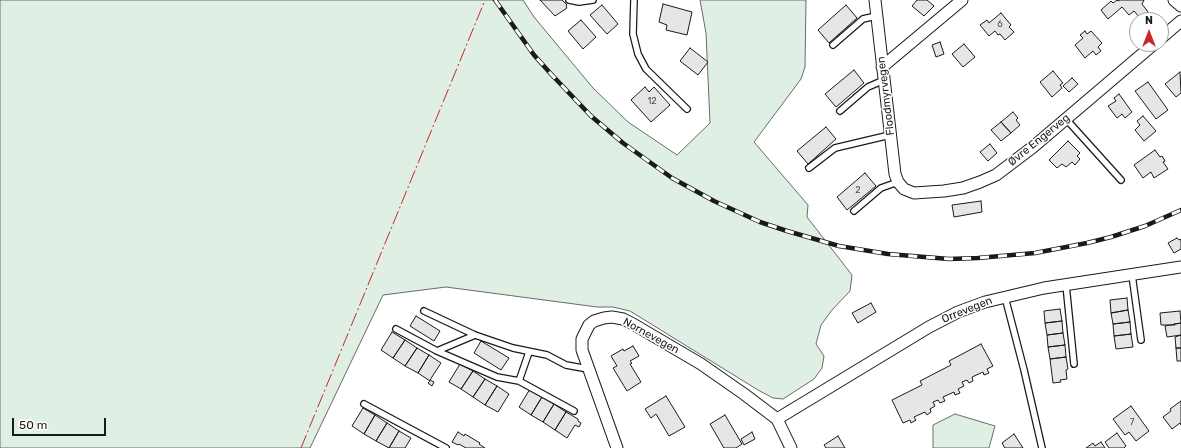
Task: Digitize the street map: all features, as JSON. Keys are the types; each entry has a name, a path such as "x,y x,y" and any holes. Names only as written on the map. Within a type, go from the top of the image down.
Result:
{"street":[{"name":"Floodmyrvegen","path":"875,0 895,174 901,186"},
{"path":"882,67 962,0"},
{"path":"1174,0 1181,6"},
{"path":"1169,31 1181,21"},
{"name":"Øvre Engerveg","path":"901,186 914,193 944,191 963,188 996,175 1066,119 1145,52"},
{"name":"Orrevegen","path":"777,419 929,326 958,312 1005,296 1066,285 1181,268"},
{"name":"Nornevegen","path":"618,448 582,350 582,339 589,325 594,321 604,318 612,317 623,319 633,324 701,364 777,419"},
{"path":"777,419 791,448"}],"lane":[{"path":"569,0 579,2 593,0"},
{"path":"634,0 633,34 638,54 646,69 687,109"},
{"path":"833,45 863,19 876,16"},
{"path":"840,111 868,88 884,80"},
{"path":"1066,119 1122,180"},
{"path":"809,168 835,148 890,135"},
{"path":"854,211 881,188 901,186"},
{"path":"1132,275 1142,340"},
{"path":"1066,285 1074,364"},
{"path":"1005,296 1042,448"},
{"path":"424,311 475,335 529,352 547,355 566,365 588,369"},
{"path":"396,329 437,351 497,377 519,381 574,411"},
{"path":"437,351 475,335"},
{"path":"519,381 529,352"},
{"path":"364,404 446,448"}],"green space":[{"path":"0,0 523,0 534,17 593,88 628,122 677,155 710,123 706,33 700,0 806,0 805,67 801,79 754,142 808,205 807,217 852,275 850,291 832,310 821,325 816,344 824,356 822,368 814,379 783,399 773,398 630,311 613,307 597,307 446,287 383,295 310,448 0,448"},
{"path":"955,414 995,426 989,448 933,448 933,425"}],"building":[{"path":"540,0 562,0 567,5 567,8 555,16"},
{"path":"917,0 927,0 934,6 924,16 912,6"},
{"path":"1117,0 1144,0 1142,4 1148,12 1134,11 1129,12 1129,15 1122,7 1108,19 1101,10 1111,1 1113,3"},
{"path":"663,4 692,12 687,35 666,30 667,25 659,22"},
{"path":"602,5 618,24 607,34 590,15"},
{"path":"846,5 857,18 829,43 818,30"},
{"path":"1001,13 1011,25 1009,27 1014,32 1005,40 995,31 989,36 980,25 987,20 989,23"},
{"path":"581,20 596,37 583,49 568,31"},
{"path":"1085,31 1087,34 1091,31 1102,43 1098,47 1101,51 1096,55 1093,51 1085,58 1075,45 1083,38 1080,35"},
{"path":"940,42 944,54 936,57 932,45"},
{"path":"964,44 975,57 963,67 952,54"},
{"path":"690,48 708,62 698,75 680,61"},
{"path":"854,70 864,83 836,107 825,94"},
{"path":"1053,71 1063,83 1060,85 1062,88 1052,97 1040,82"},
{"path":"1180,72 1181,93 1176,97 1165,84"},
{"path":"1072,78 1078,84 1069,92 1063,86"},
{"path":"1148,82 1168,110 1156,119 1135,91"},
{"path":"645,87 649,92 654,87 670,105 651,122 631,100"},
{"path":"1119,94 1132,112 1125,118 1122,114 1117,118 1108,106 1116,101 1114,98"},
{"path":"1013,112 1018,118 1016,120 1020,125 1011,133 1001,122"},
{"path":"1143,116 1156,131 1144,141 1135,130 1140,125 1137,121"},
{"path":"1001,122 1011,133 1001,141 991,130"},
{"path":"826,127 836,139 808,164 797,151"},
{"path":"1068,141 1080,153 1077,156 1080,159 1075,165 1072,162 1066,167 1062,164 1057,168 1049,160"},
{"path":"990,144 997,153 988,161 980,152"},
{"path":"1155,150 1160,157 1162,156 1165,161 1163,162 1168,169 1154,178 1151,172 1143,178 1134,165"},
{"path":"865,173 876,186 847,210 837,197"},
{"path":"981,201 982,212 954,217 952,205"},
{"path":"1177,238 1179,240 1181,239 1181,249 1174,253 1168,243"},
{"path":"1127,298 1128,310 1111,313 1110,300"},
{"path":"871,303 876,312 858,323 852,313"},
{"path":"1060,309 1062,321 1045,323 1044,311"},
{"path":"1128,310 1130,322 1113,324 1111,313"},
{"path":"1180,311 1181,323 1174,324 1175,325 1161,325 1160,313"},
{"path":"416,316 440,331 434,341 410,326"},
{"path":"1062,321 1063,333 1047,335 1045,323"},
{"path":"1130,322 1131,334 1114,336 1113,324"},
{"path":"1181,323 1181,335 1167,337 1165,326"},
{"path":"392,332 405,340 393,358 381,350"},
{"path":"1063,333 1065,345 1048,347 1047,335"},
{"path":"1131,334 1133,347 1116,349 1114,336"},
{"path":"1181,335 1181,348 1176,348 1175,337"},
{"path":"405,340 417,348 405,366 393,358"},
{"path":"481,341 509,358 501,370 474,353"},
{"path":"981,344 993,366 987,369 989,373 984,375 983,372 972,377 973,381 969,383 967,380 962,382 964,386 958,389 960,393 955,395 954,392 943,397 945,401 940,403 938,400 933,402 935,406 930,409 931,412 927,415 925,412 914,417 916,420 911,423 910,420 903,423 892,400 922,385 920,381 951,365 949,361"},
{"path":"1065,345 1066,357 1050,359 1048,347"},
{"path":"633,346 639,356 630,361 632,363 630,364 641,382 627,391 613,368 617,366 611,356 623,349 624,351"},
{"path":"417,348 429,355 418,373 405,366"},
{"path":"1176,348 1181,348 1181,361 1177,361"},
{"path":"429,355 441,363 430,380 434,382 432,386 428,383 430,381 418,373"},
{"path":"1066,357 1068,369 1066,370 1067,379 1060,380 1061,382 1053,383 1050,359"},
{"path":"460,364 473,371 461,389 449,382"},
{"path":"473,371 485,379 473,397 461,389"},
{"path":"485,379 497,386 485,405 473,397"},
{"path":"497,386 509,394 498,412 485,405"},
{"path":"530,389 542,397 531,415 519,407"},
{"path":"666,396 685,427 669,436 656,414 651,418 645,409"},
{"path":"542,397 554,404 543,422 531,415"},
{"path":"1181,401 1181,425 1180,423 1172,429 1163,417 1171,411 1170,409"},
{"path":"554,404 566,412 555,430 543,422"},
{"path":"1131,406 1149,431 1136,441 1129,432 1125,435 1113,419"},
{"path":"363,408 375,415 364,434 352,426"},
{"path":"566,412 578,419 581,423 579,427 575,425 567,438 555,430"},
{"path":"375,415 387,423 376,441 364,434"},
{"path":"725,415 742,444 736,448 724,448 710,424"},
{"path":"387,423 399,431 389,448 376,441"},
{"path":"399,431 411,438 405,448 389,448"},
{"path":"458,432 464,436 465,434 480,443 479,444 485,448 466,448 452,442"},
{"path":"752,432 755,439 744,445 741,439"},
{"path":"1117,433 1126,446 1124,448 1109,448 1105,442"},
{"path":"1014,434 1023,448 1005,448 1002,443"},
{"path":"838,436 845,448 826,448 824,445"},
{"path":"1101,442 1105,448 1086,448 1093,443 1095,446"}],"railway":[{"path":"495,0 534,55 551,74 591,116 623,143 672,178 714,201 760,222 787,231 839,246 888,254 949,259 978,258 1035,253 1087,243 1145,226 1181,210"}],"power":[{"path":"301,448 485,0"}]}
